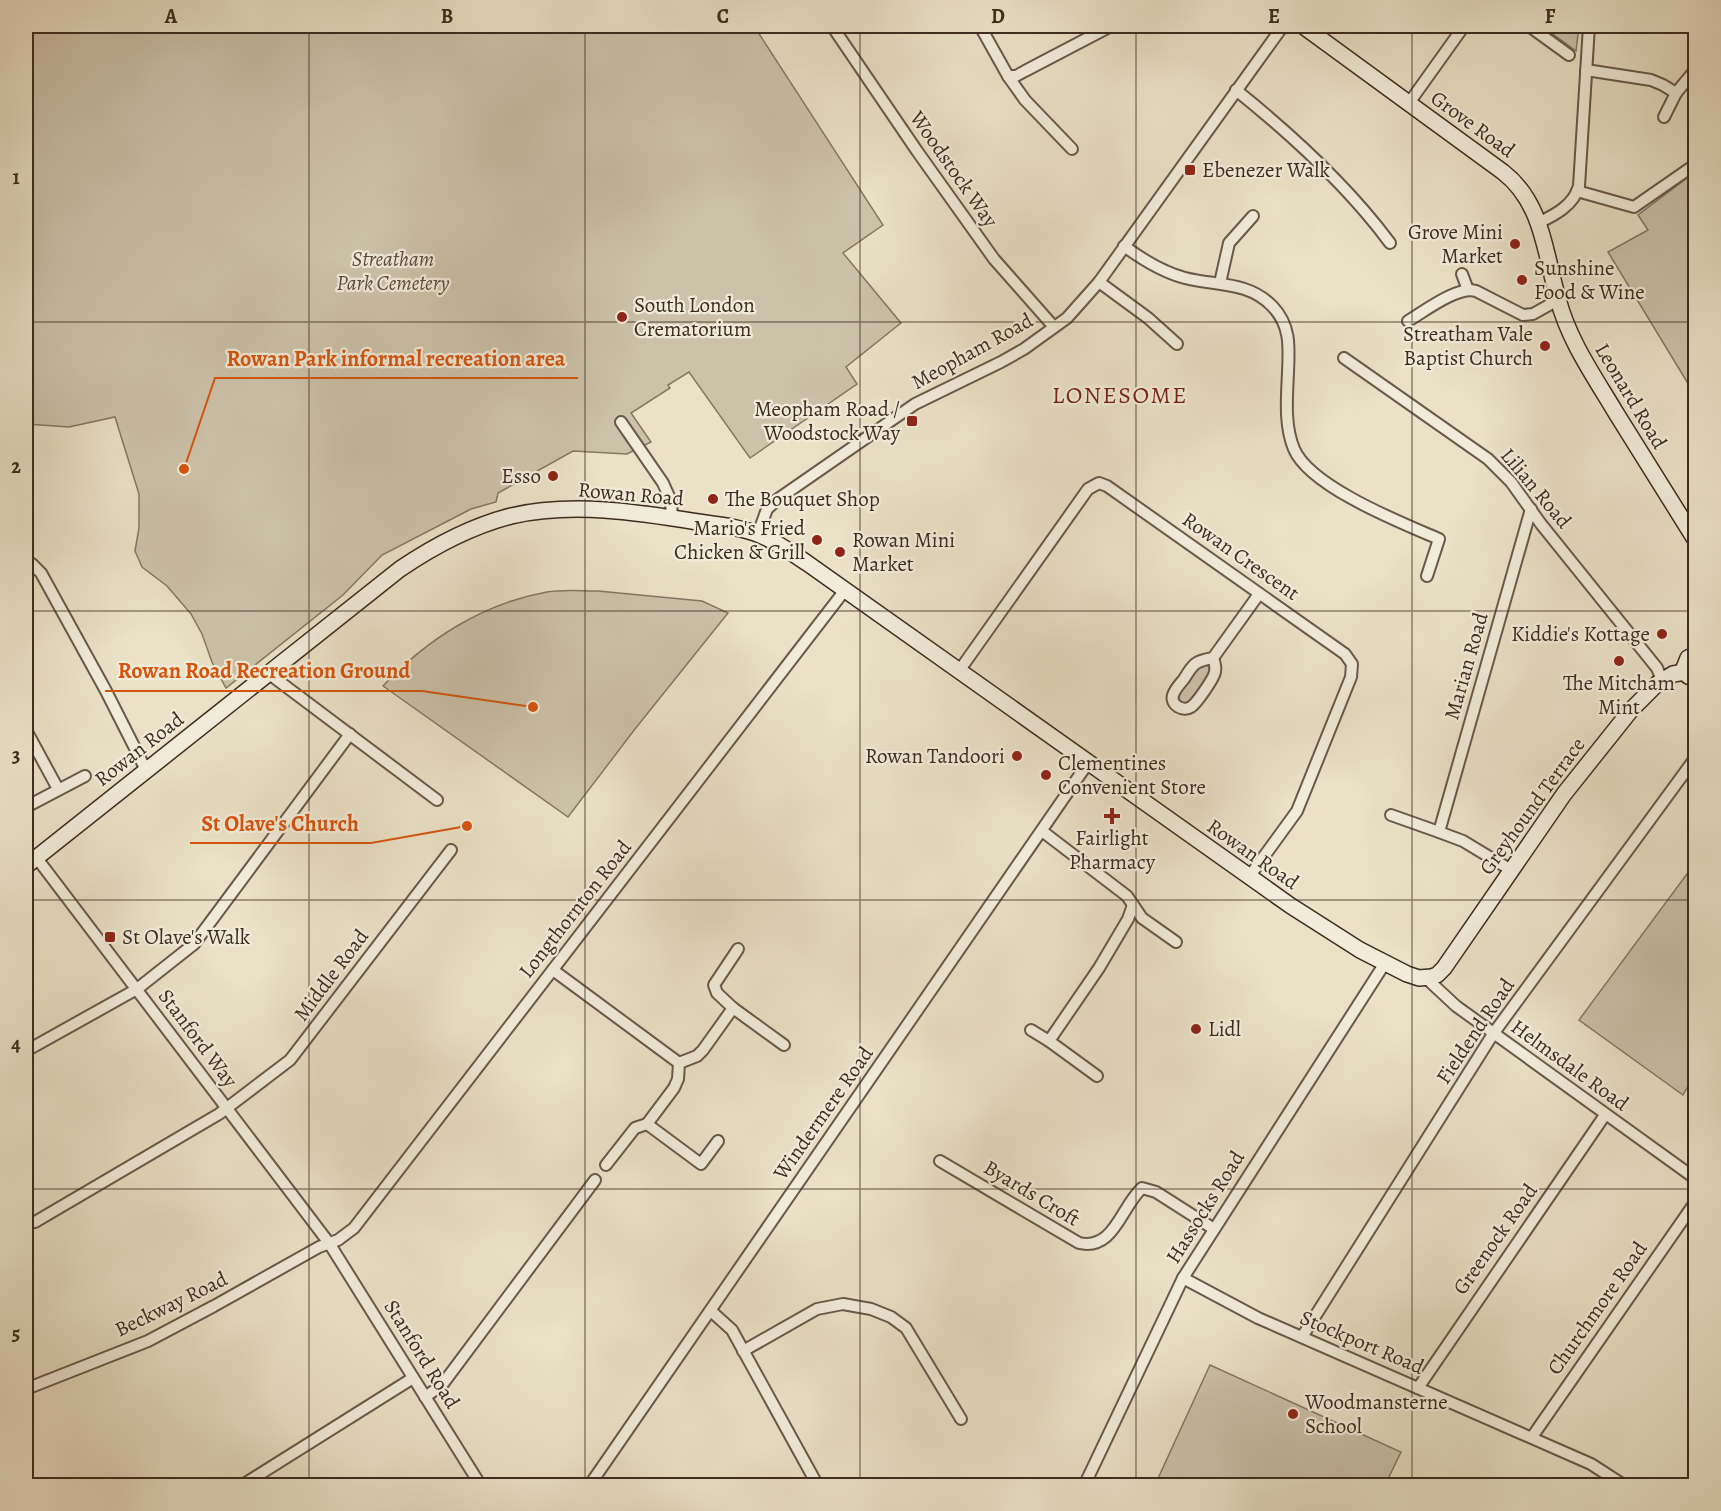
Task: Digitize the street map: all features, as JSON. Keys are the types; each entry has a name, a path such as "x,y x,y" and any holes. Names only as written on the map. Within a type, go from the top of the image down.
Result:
{"main road":[{"name":"Grove Road","path":"1303,26 1511,178 1527,198 1538,223 1558,300"},
{"name":"Leonard Road","path":"1558,300 1568,330 1585,360 1695,541"},
{"name":"Rowan Road","path":"31,862 400,569 450,540 483,525 533,512 566,509 672,518 731,527 758,534 789,550 1249,877 1333,933 1385,963 1416,977 1426,978"},
{"name":"Greyhound Terrace","path":"1426,978 1437,975 1444,968 1564,794 1640,699 1662,680 1673,674 1690,676 1686,661 1695,654"}],"street":[{"name":"Woodstock Way","path":"832,26 994,259 1054,327"},
{"path":"980,26 1008,76 1025,100 1072,149"},
{"path":"1008,76 1016,76 1111,26"},
{"name":"Meopham Road","path":"758,534 767,509 802,482 915,404 1001,362 1024,348 1054,327 1084,300 1283,26"},
{"path":"1409,103 1464,26"},
{"path":"1529,26 1569,55"},
{"path":"1538,223 1563,209 1578,191 1589,26"},
{"path":"1664,117 1676,93 1695,69"},
{"path":"1586,70 1651,80 1676,93"},
{"path":"1236,90 1290,135 1362,208 1390,243"},
{"path":"1578,191 1634,207 1695,164"},
{"path":"1220,283 1229,243 1252,216"},
{"path":"1124,246 1170,273 1192,280 1247,289 1260,295 1272,305 1285,324 1289,347 1289,430 1294,448 1302,463 1317,476 1362,504 1439,539 1427,576"},
{"path":"1462,274 1467,290"},
{"path":"1099,282 1148,318 1177,344"},
{"path":"1408,321 1457,292 1467,290 1476,291 1523,315 1533,314 1558,300"},
{"name":"Lilian Road","path":"1344,358 1488,459 1511,482 1657,668 1662,680"},
{"path":"621,422 663,483 671,501 672,518"},
{"name":"Rowan Crescent","path":"960,671 1089,489 1095,484 1107,486 1345,654 1353,668 1350,680 1297,811 1249,877"},
{"name":"Marian Road","path":"1439,832 1530,509"},
{"path":"26,562 33,564 41,573 106,691 146,770"},
{"name":"Longthornton Road","path":"329,1243 338,1240 354,1228 845,590"},
{"path":"1212,658 1216,670 1213,678 1191,707 1184,709 1177,707 1173,701 1173,694 1193,664 1212,658 1259,594"},
{"path":"268,673 437,800"},
{"path":"26,730 58,789"},
{"path":"26,1051 137,989 189,949 199,939 350,734"},
{"name":"Fieldend Road","path":"1302,1337 1493,1034 1695,757"},
{"name":"Windermere Road","path":"589,1485 1088,763"},
{"path":"26,807 85,776"},
{"path":"1390,815 1463,841 1511,870"},
{"path":"1041,831 1127,896 1148,923 1176,942"},
{"name":"Middle Road","path":"35,1222 201,1125 270,1076 296,1054 451,850"},
{"name":"Stanford Way","path":"31,862 137,989 329,1243"},
{"path":"1049,1041 1099,968 1128,919 1133,905"},
{"path":"738,949 714,985 717,993 784,1045"},
{"name":"Hassocks Road","path":"1084,1485 1183,1278 1385,963"},
{"path":"553,970 679,1063"},
{"name":"Helmsdale Road","path":"1426,978 1440,993 1493,1034 1695,1179"},
{"path":"679,1063 697,1056 734,1008"},
{"path":"1031,1030 1097,1076"},
{"path":"606,1165 635,1128 647,1124 674,1088 678,1078 679,1063"},
{"name":"Greenock Road","path":"1418,1388 1605,1115"},
{"path":"647,1124 701,1164 718,1142"},
{"name":"Byards Croft","path":"940,1161 1079,1243 1093,1244 1104,1240 1142,1188 1156,1192 1214,1229"},
{"path":"425,1397 442,1385 595,1180"},
{"name":"Churchmore Road","path":"1532,1437 1695,1201"},
{"name":"Stanford Road","path":"329,1243 481,1485"},
{"name":"Beckway Road","path":"26,1389 148,1341 329,1243"},
{"name":"Stockport Road","path":"1183,1278 1232,1306 1591,1464 1625,1485"},
{"path":"743,1351 817,1309 843,1304 872,1309 897,1320 906,1328 960,1419"},
{"path":"711,1311 726,1323 818,1485"},
{"path":"242,1485 413,1378"},
{"path":"1689,1485 1695,1475"}],"green space":[{"name":"Streatham Park Cemetery","path":"26,26 754,26 883,225 843,253 901,323 846,367 857,384 750,458 689,372 668,385 670,388 631,413 651,442 627,454 573,451 498,493 496,502 471,509 382,555 343,595 226,688 191,614 167,586 142,567 135,551 139,528 139,494 115,417 69,427 26,424"},
{"path":"1542,26 1579,26 1576,51"},
{"path":"1695,172 1695,395 1608,252 1648,230 1638,215"},
{"path":"598,591 702,601 728,613 568,817 383,686 418,653 458,625 479,614 524,597 547,592"},
{"path":"1206,664 1210,673 1191,700 1181,703 1178,695 1197,667"},
{"path":"1695,863 1695,1074 1683,1095 1579,1020"},
{"path":"1210,1365 1401,1452 1385,1485 1155,1485"}],"place":[{"name":"Ebenezer Walk","path":"1190,170"},
{"name":"Grove Mini Market","path":"1515,244"},
{"name":"Sunshine Food & Wine","path":"1522,280"},
{"name":"South London Crematorium","path":"622,317"},
{"name":"Streatham Vale Baptist Church","path":"1545,346"},
{"name":"Meopham Road / Woodstock Way","path":"912,421"},
{"name":"Rowan Park informal recreation area","path":"184,469"},
{"name":"Esso","path":"553,476"},
{"name":"The Bouquet Shop","path":"713,499"},
{"name":"Mario's Fried Chicken & Grill","path":"817,540"},
{"name":"Rowan Mini Market","path":"840,552"},
{"name":"Kiddie's Kottage","path":"1662,634"},
{"name":"The Mitcham Mint","path":"1619,661"},
{"name":"Rowan Road Recreation Ground","path":"533,707"},
{"name":"Rowan Tandoori","path":"1017,756"},
{"name":"Clementines Convenient Store","path":"1046,775"},
{"name":"Fairlight Pharmacy","path":"1112,816"},
{"name":"St Olave's Church","path":"467,826"},
{"name":"St Olave's Walk","path":"110,937"},
{"name":"Lidl","path":"1196,1029"},
{"name":"Woodmansterne School","path":"1293,1414"}],"district":[{"name":"LONESOME","path":"1120,395"}]}
